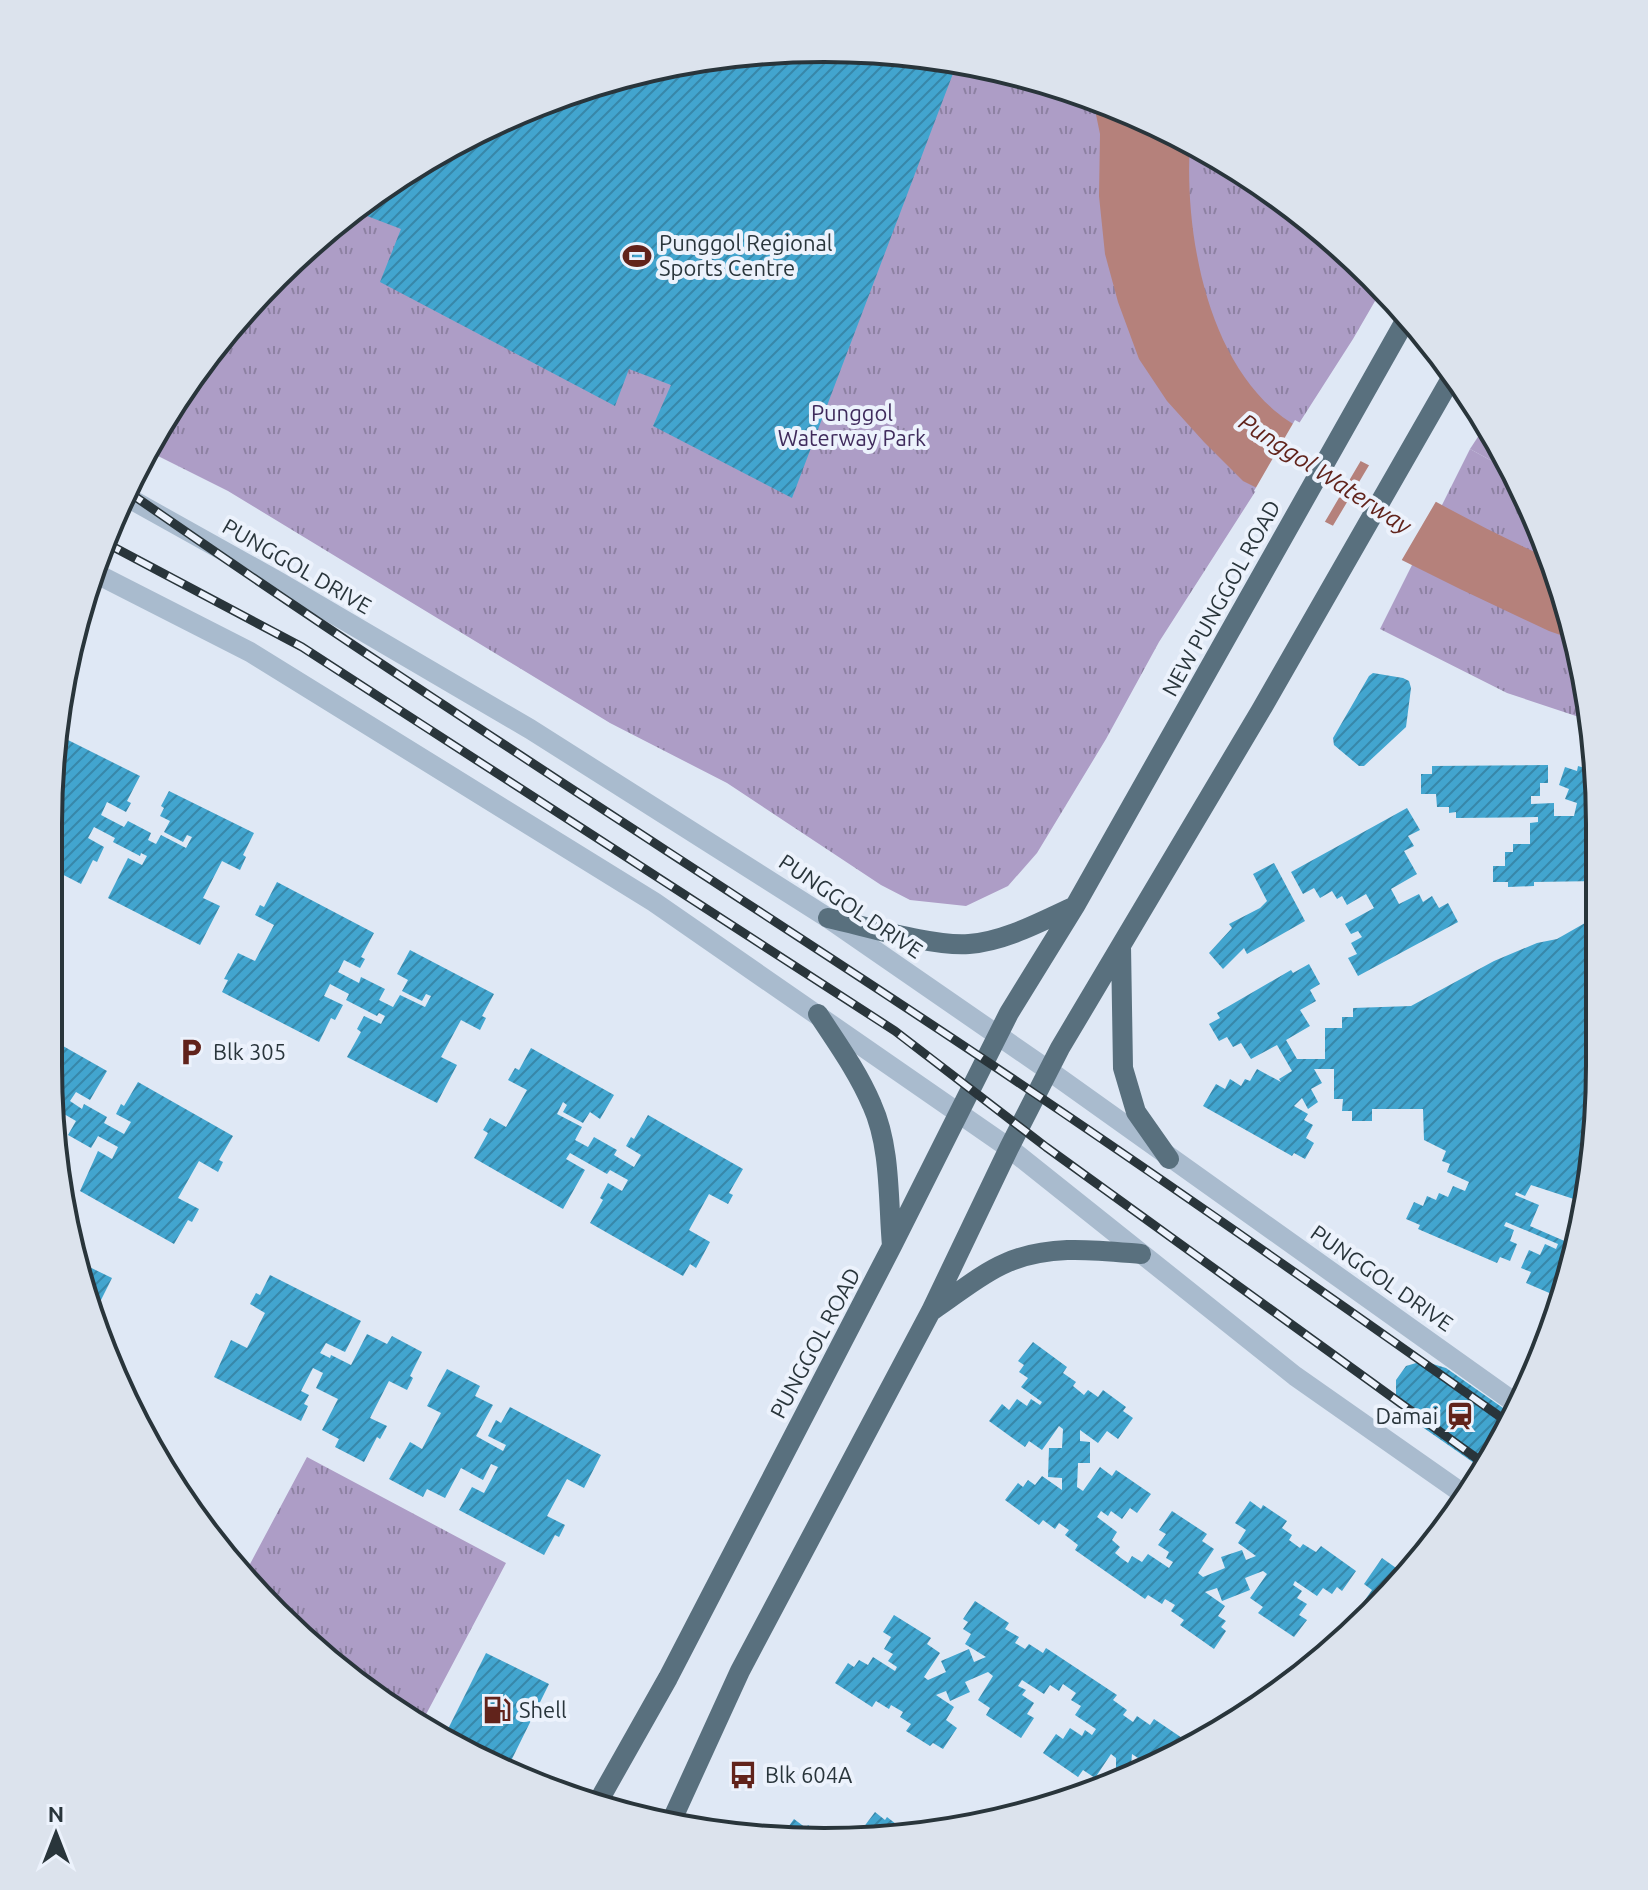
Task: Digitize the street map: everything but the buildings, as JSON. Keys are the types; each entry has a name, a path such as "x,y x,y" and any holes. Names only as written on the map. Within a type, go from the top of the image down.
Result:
{"main road":[{"name":"NEW PUNGGOL ROAD","path":"1075,906 1401,327"},
{"path":"675,1813 740,1671 931,1311 1048,1070 1261,710 1447,385"},
{"path":"828,918 946,943 969,944 994,940 1075,906"},
{"name":"PUNGGOL ROAD","path":"602,1795 668,1678 1009,1013 1075,906"},
{"path":"1121,942 1123,1068 1136,1112 1169,1159"},
{"path":"818,1014 858,1075 873,1106 883,1146 892,1246"},
{"path":"931,1311 1003,1263 1033,1253 1050,1250 1141,1254"}],"street":[{"name":"PUNGGOL DRIVE","path":"134,501 530,729 828,918 1048,1070 1509,1399"},
{"path":"103,577 250,652 654,902 1009,1148 1295,1376 1457,1490"}],"green space":[{"name":"Punggol Waterway Park","path":"774,64 874,64 973,77 1069,102 1161,141 1247,190 1326,251 1376,299 1159,642 1106,739 1037,853 1008,886 966,906 910,900 881,885 727,783 610,723 228,491 157,456 219,360 285,285 360,219 443,164 532,120 579,102 675,77"},
{"path":"1479,435 1494,462 1470,449"},
{"path":"1470,449 1494,462 1528,532 1560,627 1578,717 1507,693 1380,629"},
{"path":"307,1457 506,1563 426,1715 360,1671 322,1639 249,1566"}],"water":[{"name":"Punggol Waterway","path":"1096,112 1190,156 1191,216 1206,294 1237,366 1260,396 1310,435 1536,552 1562,636 1460,589 1243,481 1204,442 1167,401 1139,359 1118,302 1105,254 1099,196 1100,134"}],"pier":[{"path":"1295,420 1363,457 1323,525 1254,491"},
{"path":"1371,462 1438,498 1400,563 1331,529"}],"railway":[{"path":"136,497 416,686 1055,1107 1500,1417"},
{"path":"114,547 302,647 895,1031 1046,1147 1477,1458"}],"place":[{"name":"Punggol Regional Sports Centre","path":"637,256"},
{"name":"Blk 305","path":"191,1052"},
{"name":"Damai","path":"1460,1416"},
{"name":"Shell","path":"497,1710"},
{"name":"Blk 604A","path":"743,1775"}]}
